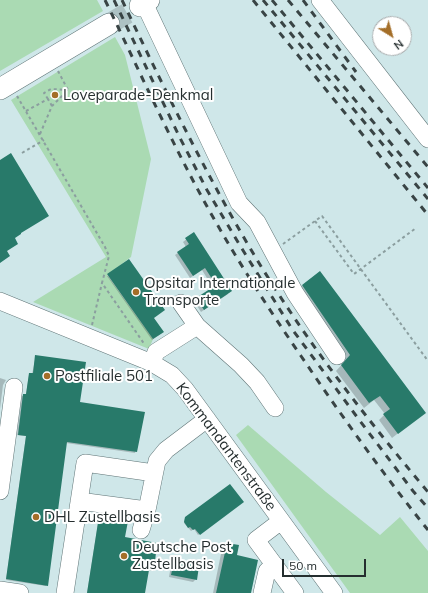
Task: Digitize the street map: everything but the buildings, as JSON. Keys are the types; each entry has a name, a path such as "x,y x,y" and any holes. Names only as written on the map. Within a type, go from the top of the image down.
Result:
{"main road":[{"path":"5,86 109,24"}],"street":[{"path":"320,0 428,139"},
{"path":"144,3 239,203 257,222 295,293 337,356"},
{"name":"Kommandantenstraße","path":"0,301 147,361 172,374 185,389 334,593"},
{"path":"181,303 197,326 241,365 257,382 275,408"},
{"path":"147,361 156,352 197,326"},
{"path":"0,491 14,387"},
{"path":"140,530 147,510 157,461 166,450 207,419"},
{"path":"65,593 85,463 154,473"},
{"path":"79,501 147,510"},
{"path":"281,521 256,540 295,593"},
{"path":"262,593 267,571 275,565"},
{"path":"0,590 20,593"}],"path":[{"path":"59,73 68,90"},
{"path":"5,86 26,111 44,140 109,256 91,330"},
{"path":"52,106 44,93 51,89 68,90"},
{"path":"40,134 52,106 68,90"},
{"path":"26,111 48,99"},
{"path":"22,153 44,140"},
{"path":"272,249 281,245 322,216 428,361"},
{"path":"315,221 354,274 416,228"},
{"path":"102,283 146,346 147,361"}],"green space":[{"path":"0,0 97,0 103,11 0,71"},
{"path":"115,37 125,55 151,159 131,257 107,275 153,339 149,349 33,302 106,257 11,100"},
{"path":"248,425 326,492 380,535 400,517 428,551 428,593 350,593 236,435"}],"tunnel":[{"path":"109,24 140,6"}],"railway":[{"path":"105,0 182,158 209,210 242,266 331,400 428,530"},
{"path":"114,0 180,138 207,190 239,244 292,329 413,491 428,508"},
{"path":"122,0 201,160 235,222 272,284 314,346 358,406 428,492"},
{"path":"253,0 428,215"},
{"path":"263,0 428,199"},
{"path":"272,0 428,188"},
{"path":"288,0 428,167"},
{"path":"303,0 356,72"}],"place":[{"name":"Loveparade-Denkmal","path":"55,95"},
{"name":"Opsitar Internationale Transporte","path":"136,292"},
{"name":"Postfiliale 501","path":"47,376"},
{"name":"DHL Zustellbasis","path":"36,517"},
{"name":"Deutsche Post Zustellbasis","path":"124,556"}]}
